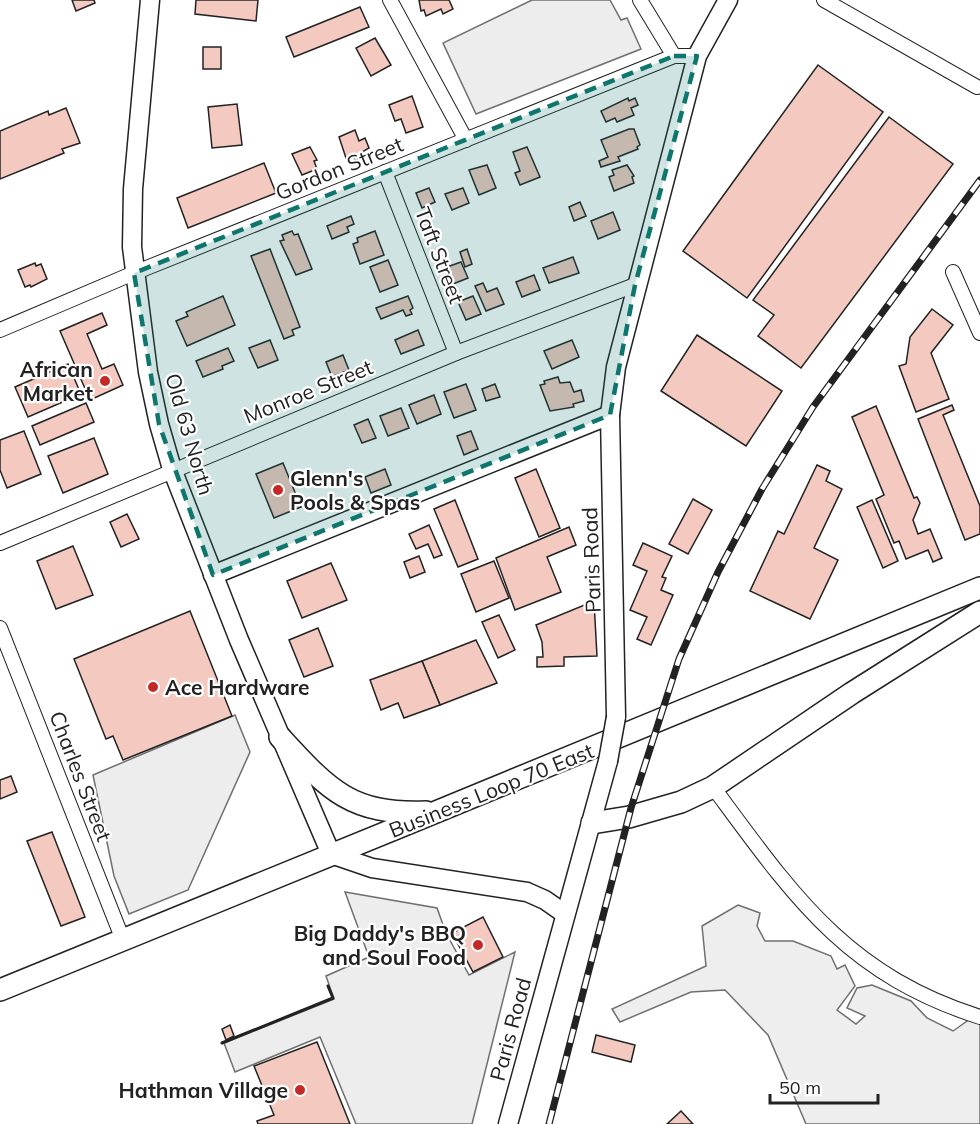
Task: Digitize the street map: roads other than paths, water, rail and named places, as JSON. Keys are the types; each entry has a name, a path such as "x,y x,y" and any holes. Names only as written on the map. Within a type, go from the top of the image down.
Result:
{"main road":[{"name":"Old 63 North","path":"150,0 133,189 134,273 148,372 172,469 213,575 331,854"},
{"name":"Paris Road","path":"508,1124 592,823 608,761 616,717 610,415 616,368 635,285 697,56 728,0"},
{"path":"213,575 610,415"},
{"name":"Business Loop 70 East","path":"0,990 331,854 444,811 980,588"},
{"path":"592,823 628,817 671,805 713,787 852,693 980,612"},
{"path":"280,737 313,773 346,800 397,813 444,811"},
{"path":"331,854 372,868 527,892 545,900 565,914"}],"street":[{"path":"390,0 466,140"},
{"path":"640,0 674,56"},
{"path":"824,0 977,87"},
{"name":"Gordon Street","path":"0,330 134,273 674,56 697,56"},
{"name":"Taft Street","path":"385,172 456,353"},
{"path":"953,272 980,333"},
{"name":"Monroe Street","path":"0,543 172,469 456,353 635,285"},
{"name":"Charles Street","path":"0,628 7,664 123,940"},
{"path":"713,787 812,915 841,942 872,967 920,993 980,1017"}],"railway":[{"path":"549,1124 631,808 679,659 718,572 762,489 813,407 980,180"}],"place":[{"name":"African Market","path":"105,381"},
{"name":"Glenn's Pools & Spas","path":"278,490"},
{"name":"Ace Hardware","path":"153,687"},
{"name":"Big Daddy's BBQ and Soul Food","path":"478,945"},
{"name":"Hathman Village","path":"300,1090"}]}
